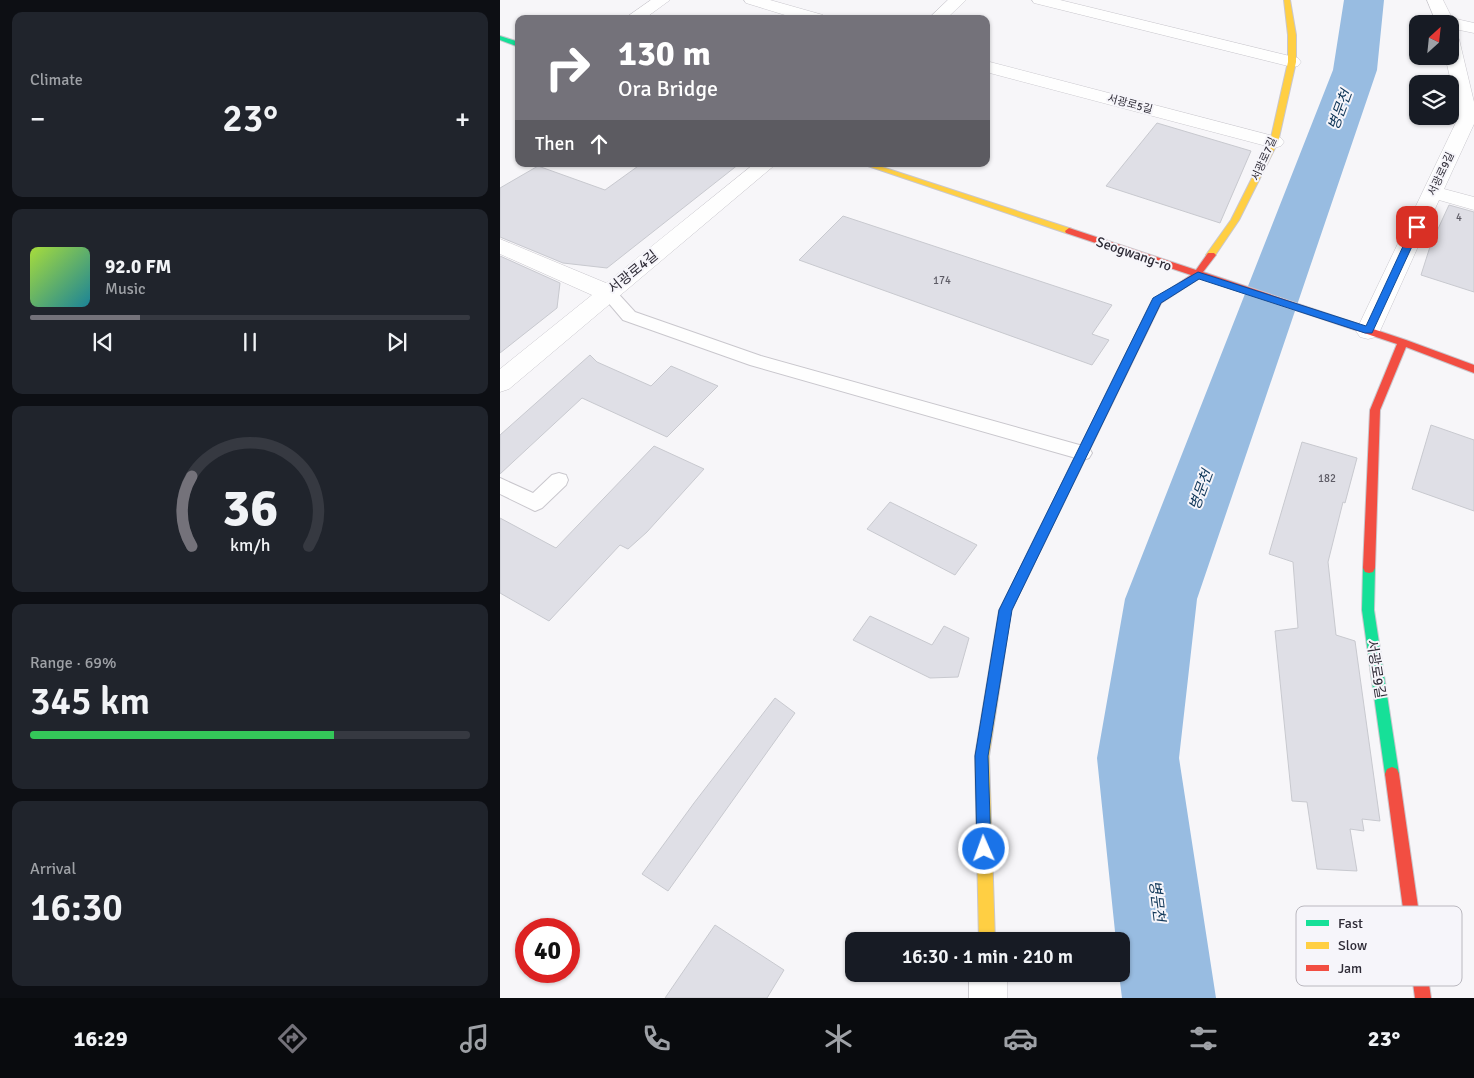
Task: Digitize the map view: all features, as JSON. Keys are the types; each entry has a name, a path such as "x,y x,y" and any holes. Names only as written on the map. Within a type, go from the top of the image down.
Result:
{"street":[{"path":"638,15 662,0"},
{"path":"752,0 803,15"},
{"path":"941,15 958,0"},
{"path":"1040,0 1292,62"},
{"name":"서광로7길","path":"1198,275 1235,220 1274,142 1292,62 1292,35 1287,0"},
{"name":"서광로9길","path":"1435,0 1442,15"},
{"path":"1459,28 1474,28"},
{"path":"500,38 515,43"},
{"name":"서광로9길","path":"1368,330 1468,116 1456,65"},
{"name":"서광로5길","path":"990,67 1274,142"},
{"name":"서광로4길","path":"500,383 608,292 762,167"},
{"name":"Seogwang-ro","path":"875,167 1198,275"},
{"path":"1433,192 1474,204"},
{"path":"500,246 608,292"},
{"path":"1198,275 1368,330 1474,369"},
{"name":"Seogwang-ro","path":"987,932 982,756 1006,610 1157,301 1198,275"},
{"name":"서광로9길","path":"1403,342 1375,410 1368,610 1411,906"},
{"path":"988,982 988,998"}],"lane":[{"path":"608,292 629,316 756,361 1083,453"},
{"path":"500,485 535,503 559,480"}],"building":[{"path":"1157,123 1251,151 1220,223 1106,186"},
{"path":"536,167 605,190 637,167 735,167 607,268 563,263 500,237 500,188"},
{"path":"1449,205 1474,212 1474,292 1421,275 1435,231 1437,231"},
{"path":"843,216 1112,305 1092,334 1109,340 1092,365 799,260"},
{"path":"500,256 560,283 557,308 500,353"},
{"path":"590,355 597,362 651,386 671,366 718,386 667,437 582,398 500,474 500,435"},
{"path":"1431,425 1474,440 1474,511 1412,489"},
{"path":"1302,442 1357,458 1345,503 1343,502 1328,562 1336,635 1355,641 1380,821 1362,819 1364,831 1350,829 1357,871 1317,869 1307,802 1292,801 1275,631 1298,628 1293,562 1269,554"},
{"path":"654,446 704,469 647,532 628,549 620,545 549,621 500,593 500,518 556,548"},
{"path":"890,502 977,545 955,575 867,529"},
{"path":"870,616 932,645 944,626 969,638 958,677 930,678 853,640"},
{"path":"775,698 795,713 668,891 642,874"},
{"path":"715,925 784,970 767,998 665,998"}],"waterway":[{"name":"병문천","path":"1169,998 1138,758 1161,599 1355,70 1364,0"}],"traffic: fast":[{"path":"500,38 515,44"},
{"path":"1369,568 1368,610 1392,774"}],"traffic: slow":[{"path":"1211,255 1235,220 1274,142 1292,62 1292,35 1287,0"},
{"path":"875,167 1069,231"},
{"path":"987,932 982,756 1005,611"}],"traffic: jam":[{"path":"1069,231 1403,342 1474,369"},
{"path":"1005,611 1157,301 1197,275 1211,255"},
{"path":"1369,568 1375,410 1403,342"},
{"path":"1392,774 1410,906"},
{"path":"1421,986 1423,998"}],"route":[{"path":"984,849 982,756 1006,610 1157,301 1198,275 1368,330 1417,227"}]}
